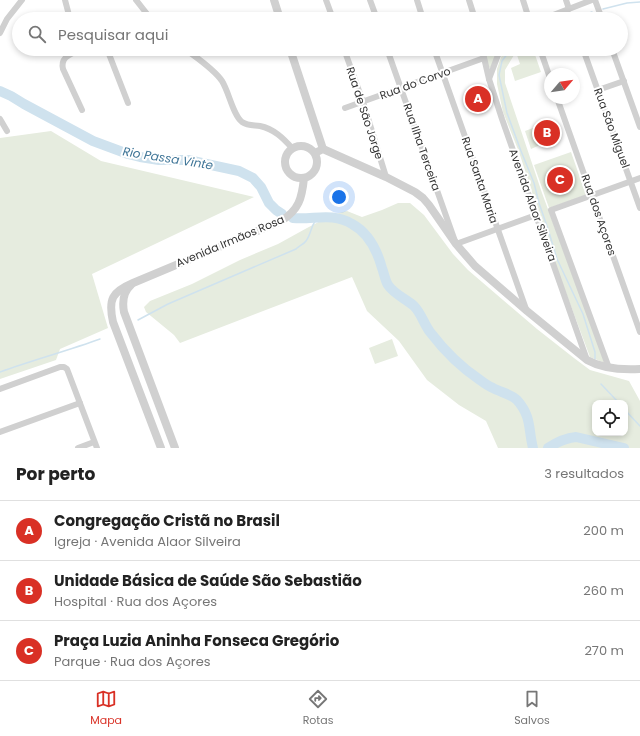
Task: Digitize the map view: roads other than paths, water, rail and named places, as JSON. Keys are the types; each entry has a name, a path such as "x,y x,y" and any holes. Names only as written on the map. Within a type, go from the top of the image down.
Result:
{"street":[{"path":"13,12 22,0"},
{"path":"65,0 68,12"},
{"path":"136,0 145,12"},
{"path":"274,0 278,12"},
{"path":"326,0 330,12"},
{"path":"370,0 374,12"},
{"path":"416,0 420,12"},
{"path":"469,0 473,12"},
{"path":"522,0 526,12"},
{"path":"566,0 569,9"},
{"path":"561,12 593,0 597,12"},
{"path":"0,33 12,13"},
{"path":"68,56 64,58 62,62 63,69 82,110"},
{"path":"110,56 128,103"},
{"path":"194,56 221,79 229,94 238,118 242,122 247,125 269,128 284,138 292,148"},
{"path":"292,56 323,149 386,177 415,192 423,198 456,244 475,266 527,311 588,360 609,368 640,369"},
{"name":"Rua de São Jorge","path":"347,56 363,102 386,177"},
{"name":"Rua Ilha Terceira","path":"390,56 456,244"},
{"name":"Rua Santa Maria","path":"436,56 527,311"},
{"path":"489,79 498,56"},
{"path":"542,56 547,68"},
{"name":"Rua São Miguel","path":"586,56 640,208"},
{"path":"615,56 640,127"},
{"name":"Rua do Corvo","path":"345,108 484,58"},
{"name":"Avenida Alaor Silveira","path":"484,58 502,119 588,360"},
{"path":"598,90 624,81"},
{"name":"Rua dos Açores","path":"559,104 640,332"},
{"path":"0,119 7,131"},
{"path":"304,146 310,148 315,153 318,162 312,174 304,178 297,178 287,169 285,163 286,156 292,148 304,146"},
{"path":"315,153 323,149"},
{"name":"Avenida Irmãos Rosa","path":"111,309 114,295 123,287 281,221 290,215 299,203 304,178"},
{"path":"592,196 640,178"},
{"name":"Avenida Alaor Silveira","path":"592,196 551,210 609,368"},
{"path":"456,244 536,215"},
{"path":"133,282 127,289 123,300 124,312 175,448"},
{"path":"111,309 119,328 126,328 128,326 128,322"},
{"path":"111,309 114,322 161,448"},
{"path":"121,341 123,337 128,336 135,352 142,359"},
{"path":"0,389 60,367 67,369 96,445 78,448"},
{"path":"0,432 80,402"}],"waterway":[{"path":"603,9 627,3 640,2"},
{"path":"506,56 502,61 499,75 507,113 534,183 557,259 583,314 595,352 595,359"},
{"name":"Rio Passa Vinte","path":"0,91 93,141 128,154 159,160 188,160 239,171 253,178 261,187 269,203 282,214"},
{"path":"138,320 168,304 296,249 306,241 314,222 319,217"},
{"name":"Rio Passa Vinte","path":"293,218 337,218 345,220 363,232 368,237 375,249 388,285 397,294 414,306 430,332 441,345 453,358 473,375 488,385 512,396 522,406 529,423 533,448"},
{"path":"0,372 100,339"},
{"path":"601,384 616,400"},
{"path":"628,413 640,426"},
{"name":"Rio Passa Vinte","path":"548,448 568,438 576,437 624,448"}],"place":[{"name":"Congregação Cristã no Brasil","path":"478,99"},
{"name":"Unidade Básica de Saúde São Sebastião","path":"547,133"},
{"name":"Praça Luzia Aninha Fonseca Gregório","path":"560,180"}]}
